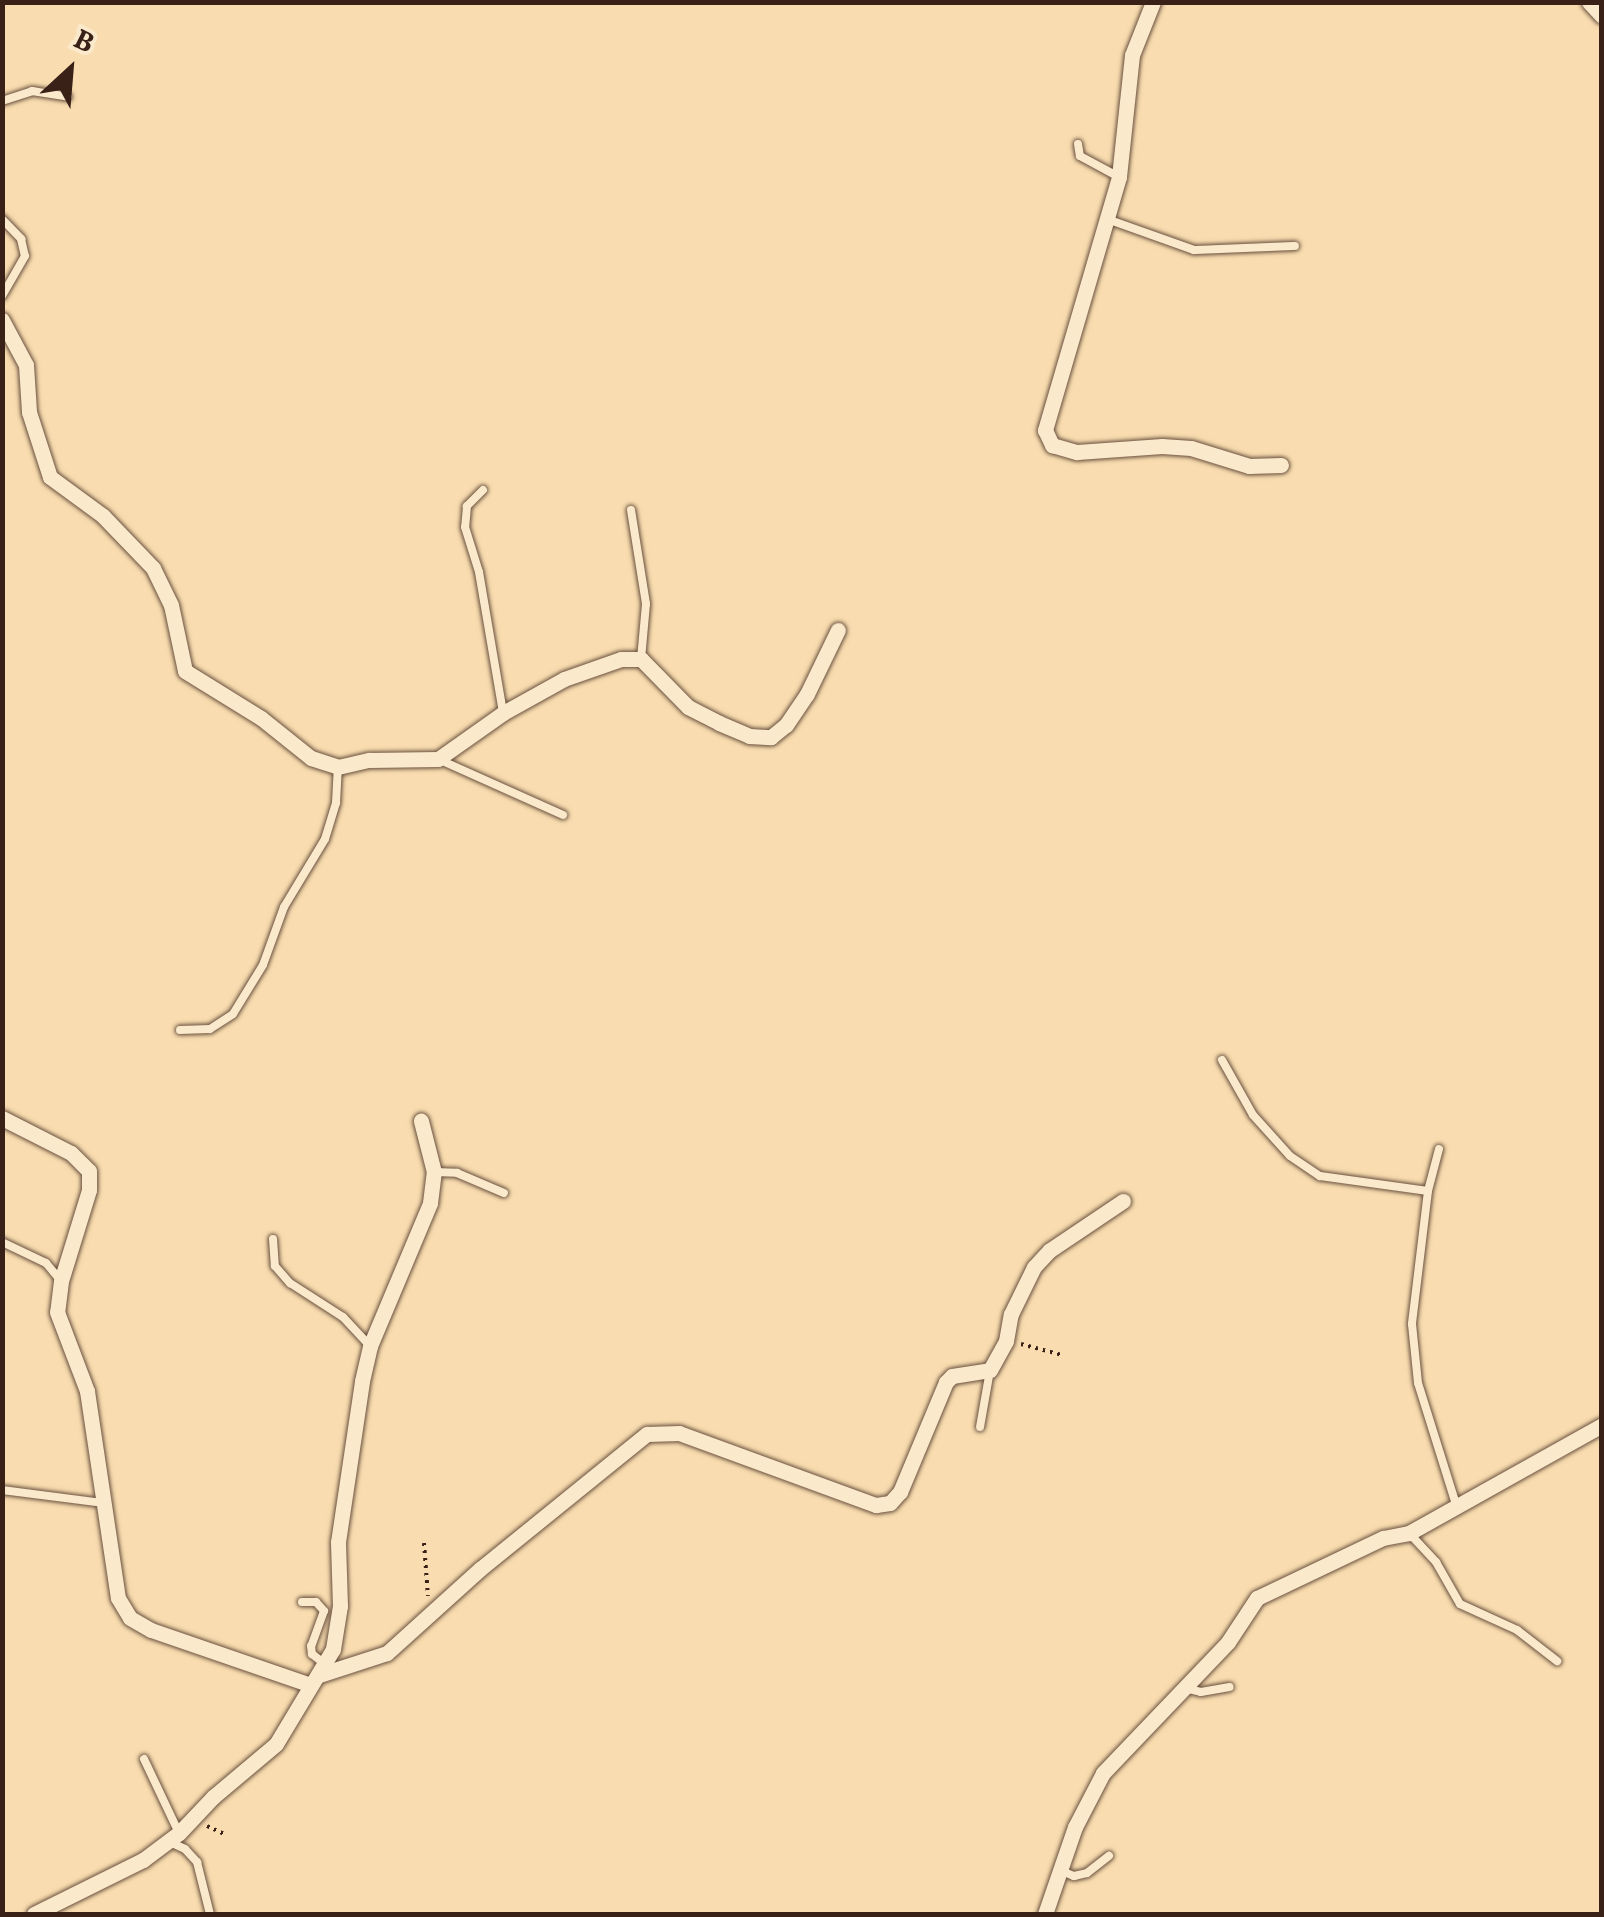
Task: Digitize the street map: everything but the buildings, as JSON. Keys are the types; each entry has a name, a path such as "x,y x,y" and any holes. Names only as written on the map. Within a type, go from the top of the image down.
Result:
{"street":[{"path":"1153,2 1132,55 1119,176 1045,430 1052,446 1078,452 1191,448 1249,466 1281,465"},
{"path":"1589,2 1602,16"},
{"path":"2,320 26,365 30,412 50,477 104,516 133,542 153,568 171,605 185,671 248,709 311,758 338,766 369,760 438,759 503,713 564,679 620,660 641,659 688,707 749,736 771,737 786,725 807,694 838,630"},
{"path":"2,1118 71,1153 88,1171 88,1190 60,1281 57,1312 86,1392 118,1598 130,1618 152,1630 318,1674 386,1653 518,1536 647,1434 679,1433 876,1505 890,1503 900,1492 946,1382 952,1376 990,1370 1006,1341 1011,1314 1034,1267 1050,1250 1123,1201"},
{"path":"34,1914 144,1860 173,1837 276,1744 333,1649 340,1606 338,1542 370,1346 430,1203 434,1172 421,1120"},
{"path":"1045,1914 1075,1827 1103,1773 1181,1686 1228,1642 1258,1598 1383,1538 1409,1533 1602,1425"}],"lane":[{"path":"2,101 32,91 68,97"},
{"path":"1078,144 1080,156 1119,176"},
{"path":"2,219 21,238 25,256 2,296"},
{"path":"1108,219 1194,250 1295,246"},
{"path":"483,490 467,506 465,528 479,572 503,713"},
{"path":"631,510 646,604 641,659"},
{"path":"438,759 562,816"},
{"path":"180,1030 210,1029 233,1014 263,965 284,907 324,839 336,803 338,766"},
{"path":"1222,1060 1252,1115 1290,1156 1320,1176 1428,1191"},
{"path":"1440,1149 1428,1191 1412,1324 1418,1383 1456,1504"},
{"path":"434,1172 457,1173 504,1193"},
{"path":"274,1239 275,1266 290,1283 343,1317 370,1346"},
{"path":"2,1242 46,1263 60,1281"},
{"path":"980,1427 990,1370"},
{"path":"2,1490 104,1502"},
{"path":"1409,1533 1436,1562 1460,1604 1517,1630 1556,1661"},
{"path":"302,1602 316,1602 324,1611 311,1646 318,1674"},
{"path":"1181,1686 1201,1692 1230,1688"},
{"path":"144,1759 173,1837 197,1862 210,1914"},
{"path":"1062,1872 1074,1876 1087,1873 1109,1856"}],"path":[{"path":"1006,1341 1062,1354"},
{"path":"424,1543 430,1616"}]}
